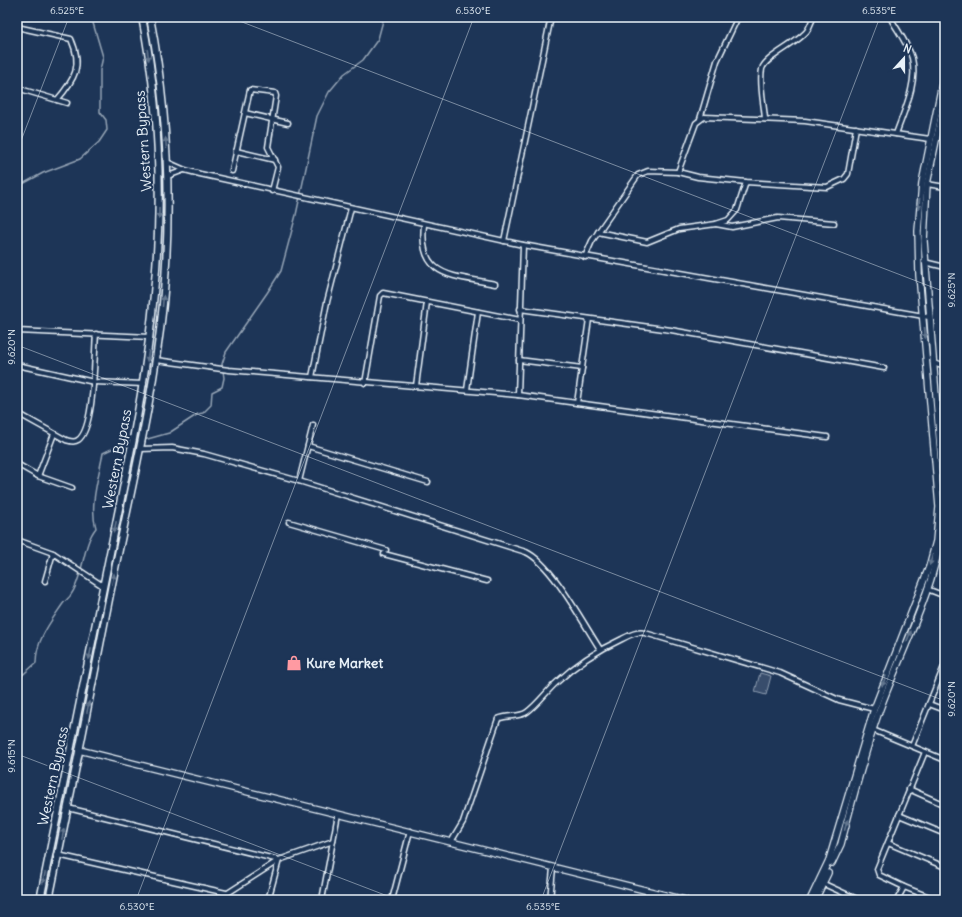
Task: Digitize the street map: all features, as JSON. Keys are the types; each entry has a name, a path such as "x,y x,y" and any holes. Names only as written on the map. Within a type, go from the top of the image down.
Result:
{"main road":[{"name":"Western Bypass","path":"40,900 132,447 144,384 150,336 157,274 160,176 153,91 142,17"},
{"name":"Western Bypass","path":"49,900 143,436 156,360 165,273 168,176 161,90 150,17"},
{"path":"810,900 822,878 835,843 874,709 922,587 936,541 939,508 926,316 918,231 922,183 945,69"},
{"path":"815,900 824,884 841,844 873,730 927,589 944,535 942,436 926,316 924,225 927,184 945,98"},
{"path":"79,750 684,900"}],"street":[{"path":"504,242 551,17"},
{"path":"678,172 694,127 700,119 717,61 738,17"},
{"path":"765,119 762,86 763,67 770,58 790,46 807,30 814,17"},
{"path":"890,17 908,47 913,66 909,97 896,134"},
{"path":"17,27 71,39 76,50 77,70 70,85 57,100"},
{"path":"17,88 68,103"},
{"path":"232,171 250,90 274,93 276,96 268,150 276,160 278,167 272,191"},
{"path":"245,113 288,123"},
{"path":"700,119 708,116 805,121 930,139"},
{"path":"585,257 598,232 638,175 648,171 678,172 698,177 784,186 827,188 844,179 848,174 856,128"},
{"path":"236,151 276,160"},
{"path":"167,162 185,170 272,191 504,242 926,316"},
{"path":"168,176 185,170"},
{"path":"598,232 647,242 679,229 716,224 728,220 737,210 746,182"},
{"path":"927,184 945,187"},
{"path":"312,377 327,302 351,208"},
{"path":"716,224 732,227 778,218 834,223"},
{"path":"424,225 423,244 429,260 436,269 495,284"},
{"path":"518,395 523,245"},
{"path":"924,262 945,267"},
{"path":"365,383 380,296 385,293 520,320"},
{"path":"416,386 427,302"},
{"path":"520,309 671,330 884,368"},
{"path":"467,390 478,312"},
{"path":"577,403 588,319"},
{"path":"17,331 150,336"},
{"path":"17,418 21,415 66,440 73,442 78,440 83,434 90,411 94,382 96,334"},
{"path":"156,360 228,370 518,395 827,437"},
{"path":"519,360 582,368"},
{"path":"933,364 945,367"},
{"path":"17,365 94,382 144,384"},
{"path":"299,481 313,425"},
{"path":"38,476 54,434"},
{"path":"308,446 428,482"},
{"path":"140,447 172,448 190,451 299,481 532,555 539,560 571,601 600,649"},
{"path":"17,464 38,476 72,488"},
{"path":"289,522 385,552 487,581"},
{"path":"17,540 53,553 87,573 103,586"},
{"path":"46,581 53,553"},
{"path":"927,589 945,596"},
{"path":"451,842 463,822 496,722 505,715 517,715 527,712 556,683 600,649 640,632 780,673 839,700 874,709"},
{"path":"912,746 945,664"},
{"path":"929,704 945,710"},
{"path":"873,730 945,760"},
{"path":"925,752 909,789 878,872 879,875 904,887 937,900"},
{"path":"909,789 945,804"},
{"path":"68,808 279,860"},
{"path":"322,900 338,814"},
{"path":"899,815 945,834"},
{"path":"392,900 410,831"},
{"path":"217,900 279,860 333,841"},
{"path":"888,843 945,867"},
{"path":"58,855 226,893"},
{"path":"268,900 279,860"},
{"path":"550,900 553,868"},
{"path":"824,884 859,900"},
{"path":"897,900 904,887"}],"shaded area":[{"path":"760,673 771,676 766,695 755,692"}],"waterway":[{"path":"17,187 43,173 80,159 99,142 107,130 106,120 100,112 100,70 103,57 93,23 95,17"},
{"path":"144,440 169,433 198,414 203,413 211,405 212,392 222,387 224,378 222,364 226,352 281,271 296,215 317,116 329,92 344,74 363,60 378,39 384,17"},
{"path":"81,569 88,542 96,528 94,519 94,500 103,453 120,445 131,443"},
{"path":"17,680 36,663 38,647 44,632 63,603 71,595 76,586 80,573"}],"place":[{"name":"Kure Market","path":"294,663"}]}
